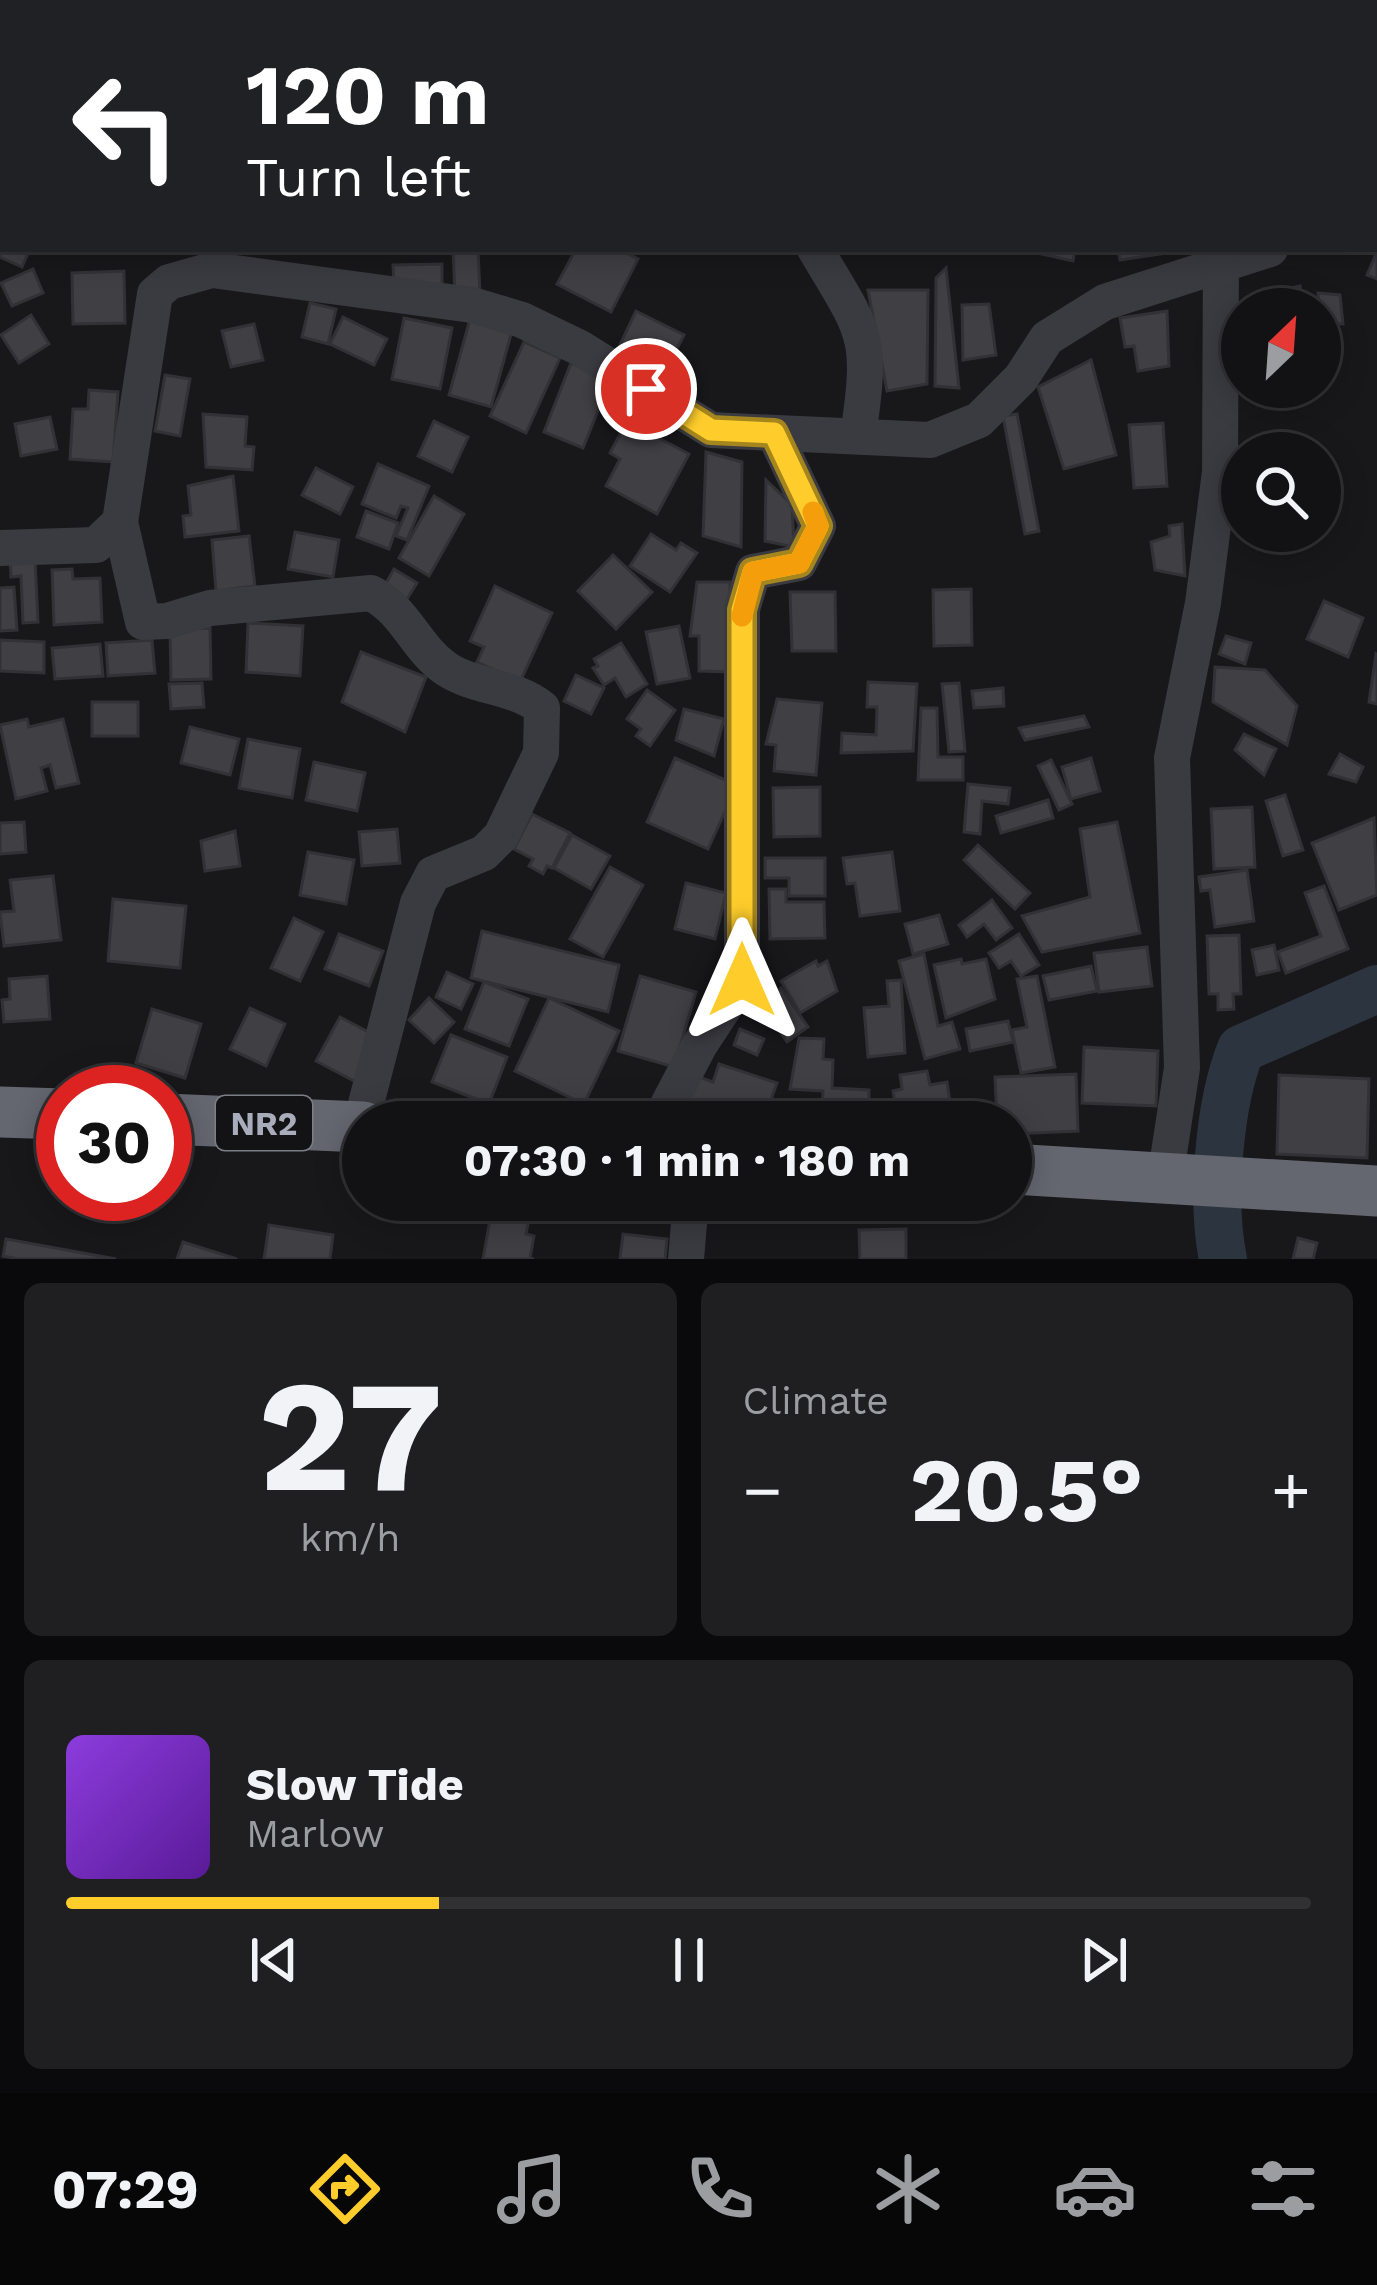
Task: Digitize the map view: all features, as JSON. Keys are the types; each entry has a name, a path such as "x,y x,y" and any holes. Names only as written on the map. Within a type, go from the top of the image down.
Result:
{"highway":[{"path":"0,1112 36,1113"},
{"name":"NR2","path":"192,1120 342,1126"},
{"path":"1032,1170 1377,1191"}],"street":[{"path":"817,252 864,330 868,369 858,436"},
{"path":"368,1101 418,903 433,874 484,853 501,836 541,753 542,708 525,694 445,668 395,605 371,593 210,608 167,621 143,622 120,522 155,294 169,282 212,270 488,310 580,348 711,430 930,440 979,420 1021,378 1048,338 1105,302 1222,258 1254,252"},
{"path":"1178,1179 1182,1069 1172,758 1203,603 1220,472 1222,258"},
{"path":"670,1101 742,980 742,610 753,572 799,563 818,526 774,433"},
{"path":"0,548 96,545 120,522"},
{"path":"686,1259 689,1221"}],"building":[{"path":"1,252 29,252 22,267 0,257"},
{"path":"453,252 478,252 480,293 455,295"},
{"path":"574,252 625,252 638,259 611,312 557,284"},
{"path":"1032,252 1074,252 1073,261"},
{"path":"1119,252 1173,252 1120,260"},
{"path":"1371,252 1377,252 1377,279 1367,275 1376,254"},
{"path":"442,264 442,287 394,288 393,265"},
{"path":"946,268 959,388 935,386 936,278"},
{"path":"33,269 43,293 12,306 1,283"},
{"path":"124,271 125,323 73,324 72,273"},
{"path":"868,290 928,290 927,384 887,391"},
{"path":"310,303 336,309 328,344 302,337"},
{"path":"989,304 996,355 963,360 962,305"},
{"path":"636,311 684,335 664,374 617,351"},
{"path":"1167,311 1169,366 1138,371 1134,346 1125,347 1120,318"},
{"path":"31,315 49,344 19,363 1,335"},
{"path":"343,317 387,339 374,365 330,344"},
{"path":"404,318 452,328 440,389 392,379"},
{"path":"470,319 512,331 491,407 449,395"},
{"path":"254,324 263,360 231,367 222,331"},
{"path":"524,342 560,358 526,433 490,416"},
{"path":"1091,360 1116,455 1064,469 1038,387"},
{"path":"571,363 611,378 583,448 544,432"},
{"path":"165,375 190,379 180,436 155,431"},
{"path":"89,390 118,392 113,462 70,459 73,409 88,409"},
{"path":"203,414 247,417 245,446 254,447 252,470 206,467"},
{"path":"1017,414 1039,531 1025,534 1003,416"},
{"path":"50,417 57,449 21,456 15,424"},
{"path":"434,421 468,437 452,472 418,456"},
{"path":"627,421 689,454 657,514 606,486 620,459 610,453"},
{"path":"1163,423 1167,486 1134,488 1129,425"},
{"path":"706,452 742,462 741,547 703,536"},
{"path":"378,464 429,486 407,540 396,536 408,508 401,506 396,518 362,504"},
{"path":"316,468 353,487 340,514 302,495"},
{"path":"233,476 239,531 185,537 183,516 191,515 188,486"},
{"path":"766,480 792,505 794,547 765,541"},
{"path":"434,496 464,514 429,576 399,558"},
{"path":"366,511 398,523 389,549 357,537"},
{"path":"1182,524 1185,576 1155,570 1151,542 1170,536 1169,526"},
{"path":"295,532 339,540 333,577 288,569"},
{"path":"651,534 676,550 681,543 697,553 670,592 630,566"},
{"path":"249,536 255,586 216,591 212,540"},
{"path":"613,555 652,592 616,629 578,591"},
{"path":"35,560 38,622 23,623 21,576 11,577 10,561"},
{"path":"72,569 73,579 100,578 102,622 54,625 52,570"},
{"path":"394,569 417,583 407,599 385,585"},
{"path":"697,582 730,582 731,672 699,671 699,636 690,636"},
{"path":"495,586 552,613 520,682 477,662 484,647 470,641"},
{"path":"14,587 17,630 0,631 0,588"},
{"path":"971,589 972,645 934,646 933,590"},
{"path":"790,592 835,592 836,651 792,651"},
{"path":"1324,601 1363,618 1348,657 1307,639"},
{"path":"248,623 303,626 300,676 246,672"},
{"path":"679,626 690,678 657,684 646,632"},
{"path":"210,628 211,679 171,680 170,629"},
{"path":"1226,636 1251,643 1245,664 1219,654"},
{"path":"0,640 44,642 44,673 0,671"},
{"path":"152,640 155,673 108,676 106,643"},
{"path":"621,643 647,684 626,697 615,678 604,685 593,668 598,666 594,659"},
{"path":"100,644 103,676 55,679 52,648"},
{"path":"361,652 426,677 405,732 342,702"},
{"path":"1377,655 1377,704 1369,702"},
{"path":"1215,667 1265,670 1297,706 1287,745 1213,702"},
{"path":"576,675 604,688 591,714 564,701"},
{"path":"868,682 917,684 913,751 841,753 842,733 876,735 877,707 867,707"},
{"path":"202,683 204,707 171,709 169,684"},
{"path":"959,683 965,751 949,752 942,684"},
{"path":"1003,688 1004,706 974,708 972,691"},
{"path":"647,690 675,710 650,746 636,736 641,729 627,719"},
{"path":"777,699 822,703 816,775 774,771 776,745 766,744"},
{"path":"92,702 138,702 138,736 92,736"},
{"path":"921,708 937,708 938,757 963,757 963,780 918,780"},
{"path":"684,709 724,719 714,756 676,740"},
{"path":"1084,716 1089,727 1025,740 1019,728"},
{"path":"27,719 29,727 63,719 79,783 56,788 50,765 41,768 47,791 16,799 0,725"},
{"path":"190,727 239,739 230,775 181,763"},
{"path":"1244,734 1276,749 1264,775 1235,750"},
{"path":"248,739 300,749 292,798 239,788"},
{"path":"1340,754 1363,767 1356,782 1329,774"},
{"path":"675,758 737,785 708,849 647,822"},
{"path":"1091,758 1100,791 1071,799 1062,767"},
{"path":"1051,760 1072,804 1059,810 1038,766"},
{"path":"314,762 365,773 357,811 306,800"},
{"path":"968,784 1010,788 1008,804 982,801 980,834 964,832"},
{"path":"820,787 820,836 774,837 773,788"},
{"path":"1285,795 1303,850 1283,856 1266,801"},
{"path":"1048,800 1053,818 1001,833 996,816"},
{"path":"1252,807 1255,867 1214,869 1211,809"},
{"path":"532,814 570,833 552,868 547,866 543,874 529,866 533,859 514,849"},
{"path":"1374,818 1377,895 1339,910 1312,843"},
{"path":"24,822 26,852 0,854 0,823"},
{"path":"1117,822 1140,933 1042,952 1022,916 1090,897 1080,829"},
{"path":"397,829 400,863 362,866 359,832"},
{"path":"235,831 240,866 205,871 201,841"},
{"path":"572,835 610,856 591,889 554,868"},
{"path":"978,845 1030,893 1015,909 964,860"},
{"path":"308,852 354,860 346,904 300,895"},
{"path":"892,852 900,911 860,916 855,883 847,884 843,858"},
{"path":"765,858 825,858 825,896 789,896 789,878 765,878"},
{"path":"610,867 643,885 603,957 570,939"},
{"path":"1247,870 1254,921 1215,927 1210,890 1201,891 1199,877"},
{"path":"53,876 61,940 4,946 0,912 14,911 10,880"},
{"path":"686,883 726,893 715,939 675,929"},
{"path":"1324,886 1348,949 1286,973 1278,952 1321,936 1305,893"},
{"path":"769,889 786,889 786,902 824,902 825,938 770,939"},
{"path":"113,899 186,906 180,968 108,961"},
{"path":"992,900 1012,928 996,940 984,924 967,937 959,925"},
{"path":"939,915 948,944 913,954 905,924"},
{"path":"294,918 323,932 300,981 271,968"},
{"path":"482,931 619,965 608,1012 471,978"},
{"path":"339,934 383,951 369,986 325,969"},
{"path":"1019,934 1039,965 1021,976 1011,961 999,968 989,953"},
{"path":"1239,935 1241,994 1233,994 1234,1009 1218,1010 1218,994 1209,994 1207,936"},
{"path":"1274,945 1279,970 1257,975 1252,950"},
{"path":"1147,947 1152,986 1099,992 1094,953"},
{"path":"924,954 938,1026 952,1022 960,1049 925,1059 899,961"},
{"path":"961,959 962,964 986,959 995,999 946,1018 934,965"},
{"path":"816,961 818,966 827,961 837,991 800,1013 781,981"},
{"path":"1091,966 1097,991 1049,1000 1043,976"},
{"path":"447,972 473,984 461,1009 436,997"},
{"path":"47,976 50,1019 4,1022 2,1000 10,999 9,979"},
{"path":"640,976 696,992 674,1067 618,1051"},
{"path":"1037,976 1055,1067 1021,1073 1012,1030 1027,1027 1017,979"},
{"path":"901,980 905,1053 868,1057 864,1008 889,1006 887,981"},
{"path":"484,982 528,999 509,1046 465,1029"},
{"path":"781,988 808,1027 787,1042 760,1002"},
{"path":"429,998 454,1022 434,1043 409,1020"},
{"path":"549,998 619,1031 585,1101 515,1071"},
{"path":"250,1008 285,1024 266,1066 230,1049"},
{"path":"152,1009 201,1024 189,1065 136,1063"},
{"path":"340,1017 378,1037 354,1081 316,1061"},
{"path":"1008,1021 1013,1042 970,1051 966,1029"},
{"path":"740,1029 764,1039 757,1055 734,1045"},
{"path":"451,1035 507,1057 490,1101 432,1082"},
{"path":"799,1038 824,1039 823,1059 833,1060 832,1088 869,1090 869,1101 823,1101 823,1091 790,1089"},
{"path":"1084,1047 1158,1051 1156,1106 1082,1103"},
{"path":"719,1064 777,1083 771,1101 688,1101 696,1076 713,1082"},
{"path":"927,1071 930,1085 947,1082 950,1101 895,1101 893,1091 902,1089 900,1075"},
{"path":"1076,1074 1078,1131 1032,1133 1032,1101 996,1101 995,1077"},
{"path":"1279,1075 1369,1079 1367,1158 1277,1154"},
{"path":"490,1221 529,1221 526,1234 534,1236 530,1258 534,1259 483,1259"},
{"path":"269,1225 333,1235 330,1259 264,1259"},
{"path":"906,1229 906,1259 860,1259 859,1230"},
{"path":"623,1234 667,1239 665,1259 620,1259"},
{"path":"1298,1238 1317,1243 1313,1259 1293,1259"},
{"path":"6,1239 116,1259 18,1259 3,1256"},
{"path":"183,1242 237,1259 177,1259"}],"waterway":[{"path":"1223,1259 1219,1153 1227,1097 1241,1049 1377,989"}],"slow traffic":[{"path":"742,616 753,572 799,563 818,526 813,512"}],"route":[{"path":"646,389 711,430 774,433 792,480 809,501 818,526 799,563 753,572 742,610 742,980"}]}
